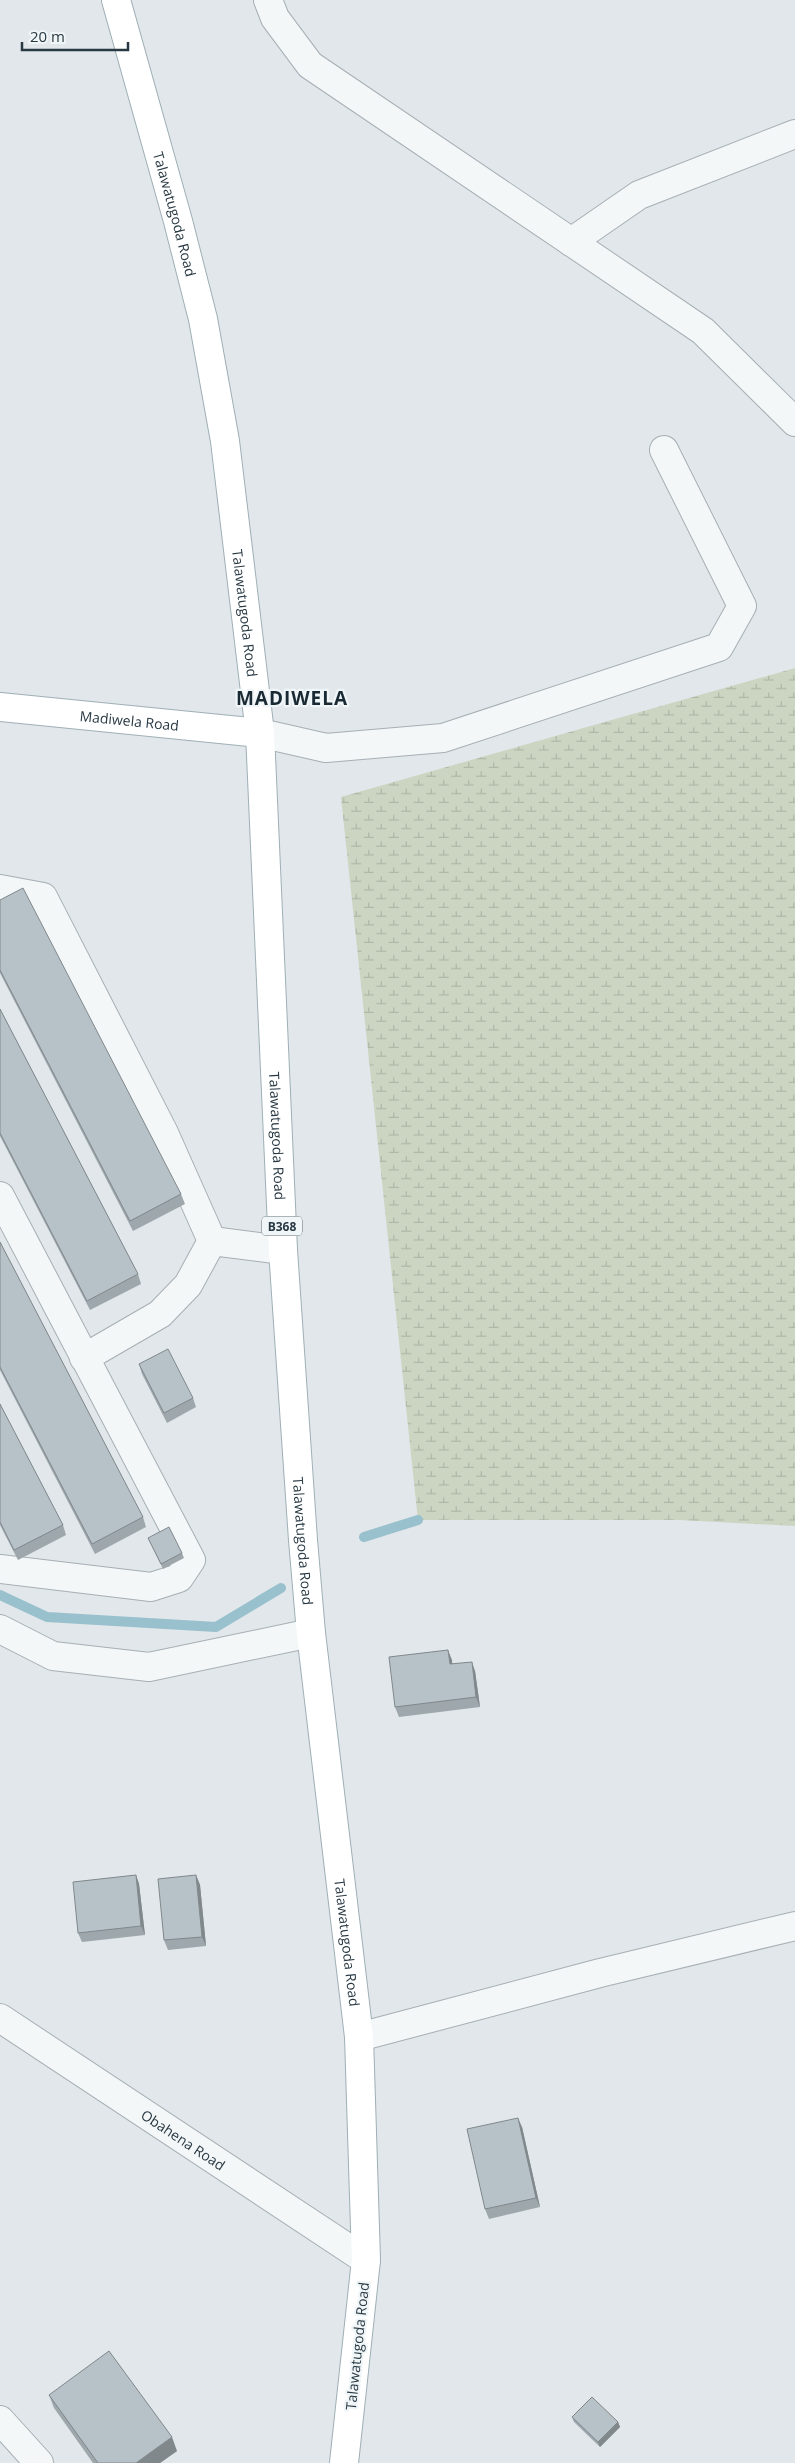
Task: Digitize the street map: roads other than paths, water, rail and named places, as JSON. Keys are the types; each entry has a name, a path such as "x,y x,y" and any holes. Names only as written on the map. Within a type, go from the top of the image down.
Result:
{"main road":[{"name":"Talawatugoda Road","path":"116,0 176,212 202,319 225,442 260,733 283,1250 311,1633 359,2037 366,2260 344,2463"},
{"name":"Madiwela Road","path":"0,707 260,733"}],"street":[{"path":"268,0 274,18 310,65 704,332 795,422"},
{"path":"571,242 639,195 795,134"},
{"path":"260,733 326,748 443,738 718,647 742,606 664,450"},
{"path":"0,889 43,897 164,1132 212,1242"},
{"path":"0,1196 191,1560 179,1578 151,1587 0,1569"},
{"path":"212,1242 283,1250"},
{"path":"84,1358 160,1314 188,1285 212,1242"},
{"path":"0,1629 53,1656 149,1667 311,1633"},
{"path":"359,2037 600,1973 795,1926"},
{"name":"Obahena Road","path":"0,2018 366,2260"},
{"path":"0,2420 39,2463"}],"waterway":[{"path":"364,1537 418,1520"},
{"path":"0,1595 47,1617 216,1627 281,1588"}],"district":[{"name":"MADIWELA","path":"292,698"}]}
